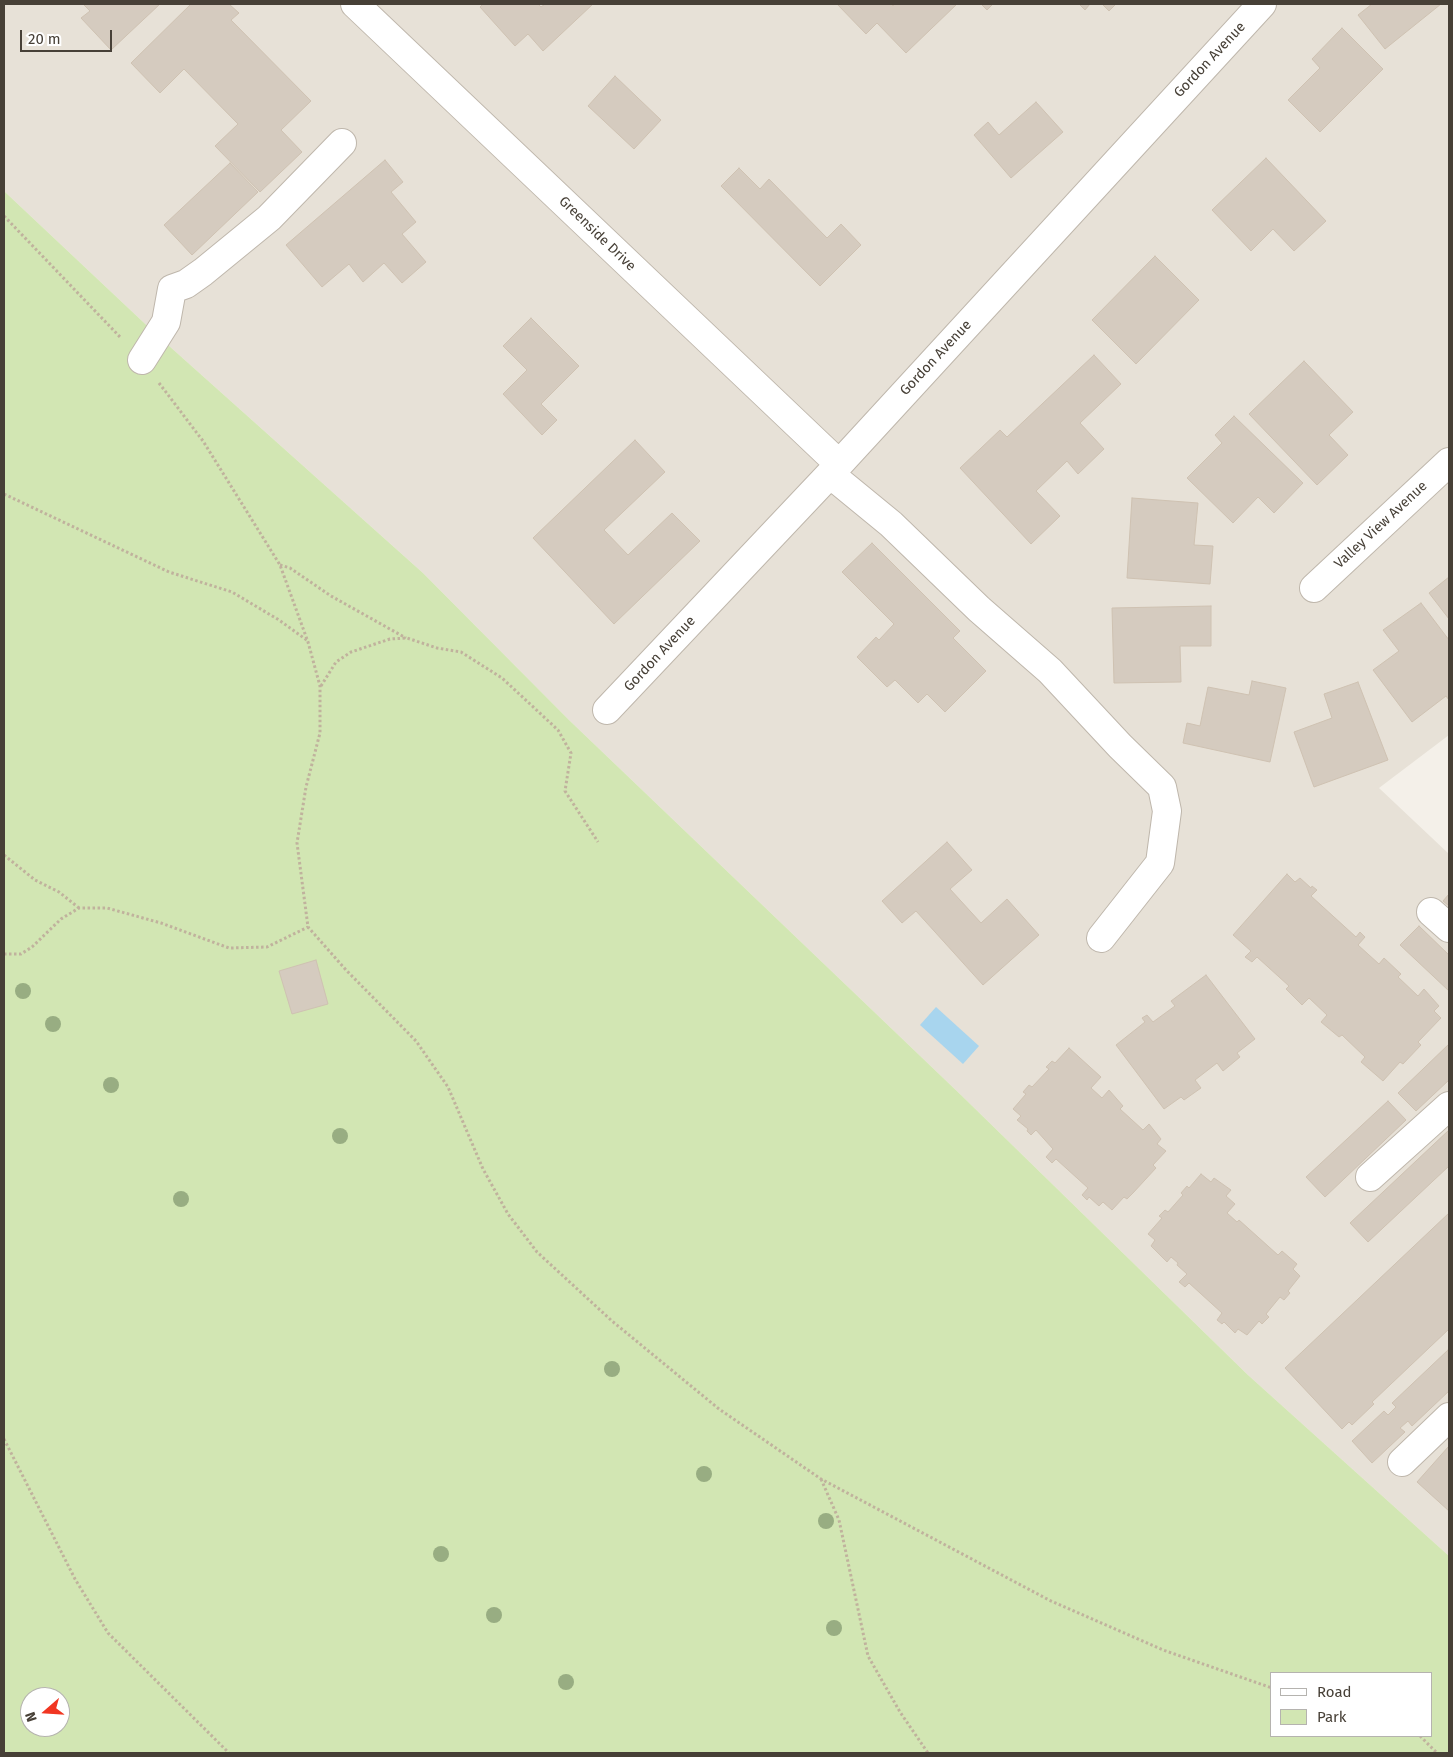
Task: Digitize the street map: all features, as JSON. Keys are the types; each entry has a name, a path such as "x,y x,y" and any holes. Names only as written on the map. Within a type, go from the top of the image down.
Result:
{"street":[{"name":"Greenside Drive","path":"355,4 891,524 1050,671 1120,746 1162,787 1167,811 1160,863 1101,938"},
{"name":"Gordon Avenue","path":"607,710 834,469 1262,4"},
{"path":"142,360 166,322 172,290 186,284 203,272 269,218 342,143"},
{"name":"Valley View Avenue","path":"1314,588 1449,462"},
{"path":"1370,1177 1449,1106"},
{"path":"1402,1462 1449,1417"}],"path":[{"path":"4,216 142,360 203,441 280,565 308,642 320,686 320,733 306,787 297,843 308,927 346,970 416,1040 448,1087 482,1169 508,1214 537,1252 612,1321 711,1402 821,1479 1049,1600 1163,1650 1270,1687"},
{"path":"4,494 169,572 232,592 279,620 308,642"},
{"path":"280,565 290,568 339,601 407,638 437,648 461,652 502,678 558,730 572,753 565,791 598,842"},
{"path":"320,686 336,662 352,652 390,639 407,638"},
{"path":"4,855 35,880 59,892 79,908"},
{"path":"4,954 21,954 32,947 61,919 79,908 107,908 161,924 229,948 267,947 308,927"},
{"path":"4,1439 75,1579 108,1633 229,1753"},
{"path":"821,1479 839,1520 868,1656 900,1712 928,1753"},
{"path":"1421,1737 1437,1753"}],"shaded area":[{"path":"4,4 1449,4 1449,735 1379,788 1449,854 1449,1556 1248,1375 961,1095 569,720 423,573 158,336 4,191"}],"green space":[{"path":"4,191 158,336 423,573 569,720 961,1095 1248,1375 1449,1556 1449,1753 4,1753"}],"water":[{"path":"936,1007 979,1046 963,1064 920,1025"}],"building":[{"path":"83,4 160,4 111,50 81,18 90,11"},
{"path":"191,4 229,4 239,13 231,20 311,101 281,130 302,152 260,192 215,146 238,124 184,69 160,93 131,63"},
{"path":"483,4 538,4 541,7 545,4 593,4 543,51 528,34 515,46 480,7"},
{"path":"837,4 891,4 893,6 895,4 957,4 906,53 877,23 866,34"},
{"path":"981,4 993,4 987,10"},
{"path":"1079,4 1090,4 1085,10"},
{"path":"1102,4 1116,4 1109,11"},
{"path":"1372,4 1441,4 1385,49 1358,15"},
{"path":"1342,28 1383,69 1320,132 1288,100 1320,68 1312,59"},
{"path":"615,76 661,120 634,149 588,106"},
{"path":"1036,102 1063,132 1011,178 974,135 988,122 999,135"},
{"path":"1266,158 1326,221 1294,251 1273,229 1251,251 1212,210"},
{"path":"385,160 403,182 391,192 416,222 402,234 426,262 402,283 384,263 363,282 349,264 322,287 286,245"},
{"path":"230,163 258,192 192,255 164,225"},
{"path":"739,168 760,189 769,179 827,238 841,224 861,245 820,286 721,186"},
{"path":"1155,256 1199,300 1136,364 1092,320"},
{"path":"531,318 579,366 541,404 557,420 542,435 503,394 527,370 503,346"},
{"path":"1094,355 1121,384 1080,423 1104,449 1078,474 1067,461 1036,491 1060,516 1031,544 960,468 1000,430 1007,437"},
{"path":"1304,361 1353,412 1329,435 1348,455 1317,485 1249,414"},
{"path":"1234,416 1303,483 1274,513 1258,497 1233,523 1187,478 1222,443 1215,435"},
{"path":"635,440 665,472 604,530 628,555 672,513 700,541 614,624 533,538"},
{"path":"1132,498 1198,503 1194,545 1213,546 1210,584 1127,578"},
{"path":"872,543 960,631 953,638 986,671 945,712 927,694 918,703 895,680 887,687 857,657 876,637 879,640 894,624 842,572"},
{"path":"1449,577 1449,619 1429,593"},
{"path":"1421,603 1449,640 1449,700 1446,696 1412,722 1373,670 1399,651 1383,630"},
{"path":"1211,606 1211,646 1180,646 1181,682 1114,683 1112,608"},
{"path":"1252,681 1286,688 1270,762 1183,743 1187,723 1200,726 1208,687 1249,695"},
{"path":"1358,682 1388,760 1314,787 1294,732 1332,718 1324,694"},
{"path":"947,842 972,870 950,889 981,923 1007,899 1039,935 983,985 916,911 902,923 882,901"},
{"path":"1287,874 1295,882 1300,878 1311,888 1312,886 1317,890 1311,896 1356,937 1360,932 1365,937 1358,945 1379,964 1384,958 1401,974 1398,977 1418,996 1424,989 1439,1006 1434,1011 1441,1018 1418,1042 1421,1045 1403,1064 1400,1062 1383,1081 1361,1062 1365,1057 1342,1035 1339,1037 1321,1022 1327,1015 1309,998 1302,1005 1286,989 1289,986 1257,957 1252,962 1245,957 1251,951 1233,935"},
{"path":"1449,894 1449,906 1443,901"},
{"path":"1419,926 1449,955 1449,991 1400,945"},
{"path":"316,960 328,1004 292,1014 279,971"},
{"path":"1206,975 1255,1039 1237,1053 1240,1057 1223,1071 1217,1063 1195,1080 1201,1088 1184,1100 1181,1097 1164,1109 1116,1045 1145,1022 1142,1018 1147,1015 1153,1022 1175,1006 1171,1001"},
{"path":"1449,1044 1449,1080 1416,1111 1398,1093"},
{"path":"1069,1048 1101,1077 1091,1088 1102,1098 1109,1090 1123,1106 1120,1109 1143,1130 1149,1124 1161,1139 1157,1144 1166,1151 1153,1165 1156,1168 1127,1199 1124,1197 1112,1210 1103,1202 1099,1206 1089,1197 1087,1200 1082,1195 1088,1188 1056,1159 1052,1163 1046,1157 1053,1149 1036,1130 1031,1135 1027,1131 1028,1129 1017,1120 1021,1116 1013,1109 1026,1094 1023,1092 1029,1085 1032,1087 1049,1069 1046,1067 1052,1061 1055,1063"},
{"path":"1388,1101 1406,1120 1325,1197 1306,1177"},
{"path":"1449,1130 1449,1166 1368,1242 1350,1223"},
{"path":"1201,1174 1211,1182 1214,1178 1231,1190 1226,1196 1235,1204 1227,1213 1237,1222 1239,1220 1278,1255 1282,1251 1297,1264 1293,1269 1300,1276 1288,1291 1290,1293 1284,1300 1280,1297 1266,1314 1269,1317 1262,1324 1259,1321 1247,1335 1238,1329 1235,1333 1224,1322 1222,1324 1217,1320 1222,1313 1189,1283 1185,1287 1179,1282 1187,1274 1177,1265 1178,1263 1171,1257 1167,1262 1151,1246 1155,1240 1148,1234 1162,1218 1159,1216 1165,1210 1168,1212 1183,1195 1181,1193 1187,1186 1189,1188"},
{"path":"1449,1213 1449,1329 1372,1402 1374,1404 1352,1425 1349,1422 1342,1429 1285,1368"},
{"path":"1448,1350 1449,1391 1412,1426 1408,1421 1400,1428 1405,1432 1372,1463 1352,1441 1384,1411 1388,1415 1396,1407 1392,1403"},
{"path":"1449,1446 1449,1511 1417,1482"}]}
